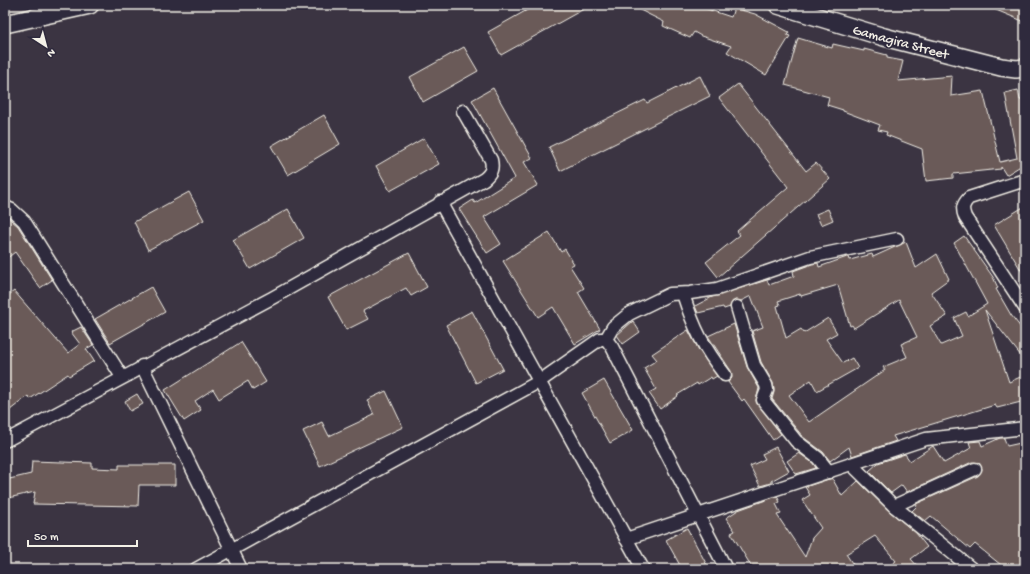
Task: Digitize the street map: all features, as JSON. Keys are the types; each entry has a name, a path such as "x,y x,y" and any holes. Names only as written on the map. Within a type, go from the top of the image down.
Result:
{"street":[{"path":"5,24 90,5"},
{"name":"Gamagira Street","path":"778,5 891,39 1001,67 1016,69 1025,68"},
{"path":"5,441 142,366 272,298 440,202 484,179 489,175 492,168 491,160 463,111"},
{"path":"1025,180 969,198 964,203 962,209 965,217 1025,308"},
{"path":"440,202 643,569"},
{"path":"5,206 24,221 122,377"},
{"path":"606,339 613,327 629,314 670,294 682,294 717,289 810,257 897,239"},
{"path":"682,294 692,321 706,349 725,375"},
{"path":"737,307 754,365 766,385 767,390 763,400 796,441 818,458 829,472"},
{"path":"196,569 540,381 600,339 606,339"},
{"path":"606,339 612,347 726,569"},
{"path":"142,366 241,569"},
{"path":"626,539 698,514 852,465 926,439 1025,428"},
{"path":"852,465 894,506 972,569"},
{"path":"894,506 975,469"}],"building":[{"path":"536,5 591,5 501,55 488,32"},
{"path":"630,5 705,5 704,8 731,17 734,8 755,14 789,32 787,35 790,36 766,75 727,52 731,46 701,36 694,32 690,38 663,26 664,22"},
{"path":"984,5 1017,5 1025,8 1025,22"},
{"path":"798,38 832,48 833,44 864,51 864,49 887,55 887,58 903,61 898,81 952,76 951,96 983,91 1000,162 1017,158 1005,93 1018,90 1020,100 1025,100 1025,167 1019,167 1006,175 1001,167 1001,169 953,174 953,178 926,181 922,149 886,135 887,132 878,130 880,125 827,105 829,97 785,85"},
{"path":"464,47 478,71 423,102 410,77"},
{"path":"700,76 710,96 560,171 549,147 645,100 647,103"},
{"path":"738,84 806,171 816,163 830,179 718,277 706,262 740,235 737,231 788,187 719,98"},
{"path":"493,88 532,158 524,162 538,185 484,217 501,244 487,253 459,209 473,200 475,203 515,178 472,100"},
{"path":"324,115 340,144 288,175 271,146"},
{"path":"424,138 439,164 390,191 376,166"},
{"path":"189,192 204,220 148,250 134,222"},
{"path":"1025,206 1025,277 994,225"},
{"path":"288,209 304,238 250,269 233,240"},
{"path":"828,209 833,220 821,225 816,214"},
{"path":"5,215 18,226 52,280 40,288 15,252 5,260"},
{"path":"549,232 561,252 565,249 574,264 570,266 584,288 578,292 600,329 575,344 553,307 538,317 503,261"},
{"path":"964,236 993,277 998,288 996,289 1011,315 1025,333 1025,361 985,310 1009,382 1025,375 1025,401 997,408 995,405 893,436 896,441 852,456 849,447 830,461 823,452 803,437 772,399 774,392 773,383 761,362 752,331 763,327 751,296 741,301 735,300 730,307 724,309 723,307 698,313 695,306 712,297 767,280 769,285 794,276 793,271 812,264 818,263 819,267 847,257 849,257 850,260 872,254 873,257 906,242 916,268 937,254 949,279 931,292 947,316 930,326 941,345 962,336 954,318 966,312 968,316 987,304 954,243","holes":["838,285 850,326 852,325 854,328 899,300 917,337 901,344 907,357 883,367 885,370 809,422 789,395 811,380 817,391 858,368 852,358 843,363 826,339 837,333 828,318 804,333 801,329 786,338 777,306 780,305 778,301"]},
{"path":"409,253 427,287 411,296 406,288 363,311 368,319 346,330 328,297"},
{"path":"151,287 165,312 110,343 95,319"},
{"path":"14,291 68,353 80,344 71,332 81,327 93,345 86,349 94,361 69,376 68,374 30,399 28,396 5,414 5,298"},
{"path":"472,311 503,369 476,383 446,325"},
{"path":"633,321 640,332 623,344 617,335"},
{"path":"734,324 747,367 759,388 756,401 781,434 773,440 744,399 742,401 728,382 732,378 731,371 708,336"},
{"path":"688,330 699,350 717,376 712,379 711,377 698,385 697,383 677,395 678,396 660,409 649,393 656,389 644,368 657,360 652,354"},
{"path":"241,342 266,382 253,390 248,381 219,399 213,389 195,401 201,410 184,421 165,390"},
{"path":"604,380 633,430 610,443 582,393"},
{"path":"386,391 403,427 320,466 303,431 322,422 329,436 374,415 367,400"},
{"path":"137,394 143,404 130,411 125,401"},
{"path":"1000,438 1004,438 1007,446 1025,442 1025,569 1006,569 975,544 970,549 931,516 925,521 912,511 917,506 916,504 978,476 982,469 979,463 972,462 907,492 902,485 891,493 869,471 878,463 905,454 910,461 933,446 944,463 971,448 969,442 980,441 982,446"},
{"path":"776,447 789,471 771,481 771,483 760,486 750,466 765,459 762,454"},
{"path":"799,453 813,463 816,468 796,474 787,461"},
{"path":"32,461 92,463 92,468 119,469 119,465 175,465 175,485 139,485 138,506 33,504 35,492 8,498 5,480 31,474"},
{"path":"832,478 842,496 858,481 889,511 916,533 927,547 911,559 920,569 885,569 896,561 875,536 846,554 856,569 753,569 731,533 735,531 726,518 738,510 777,496 780,502 776,504 781,514 777,515 805,557 812,538 821,528 802,500 810,495 805,487"},
{"path":"687,528 709,569 682,569 666,540"}]}
